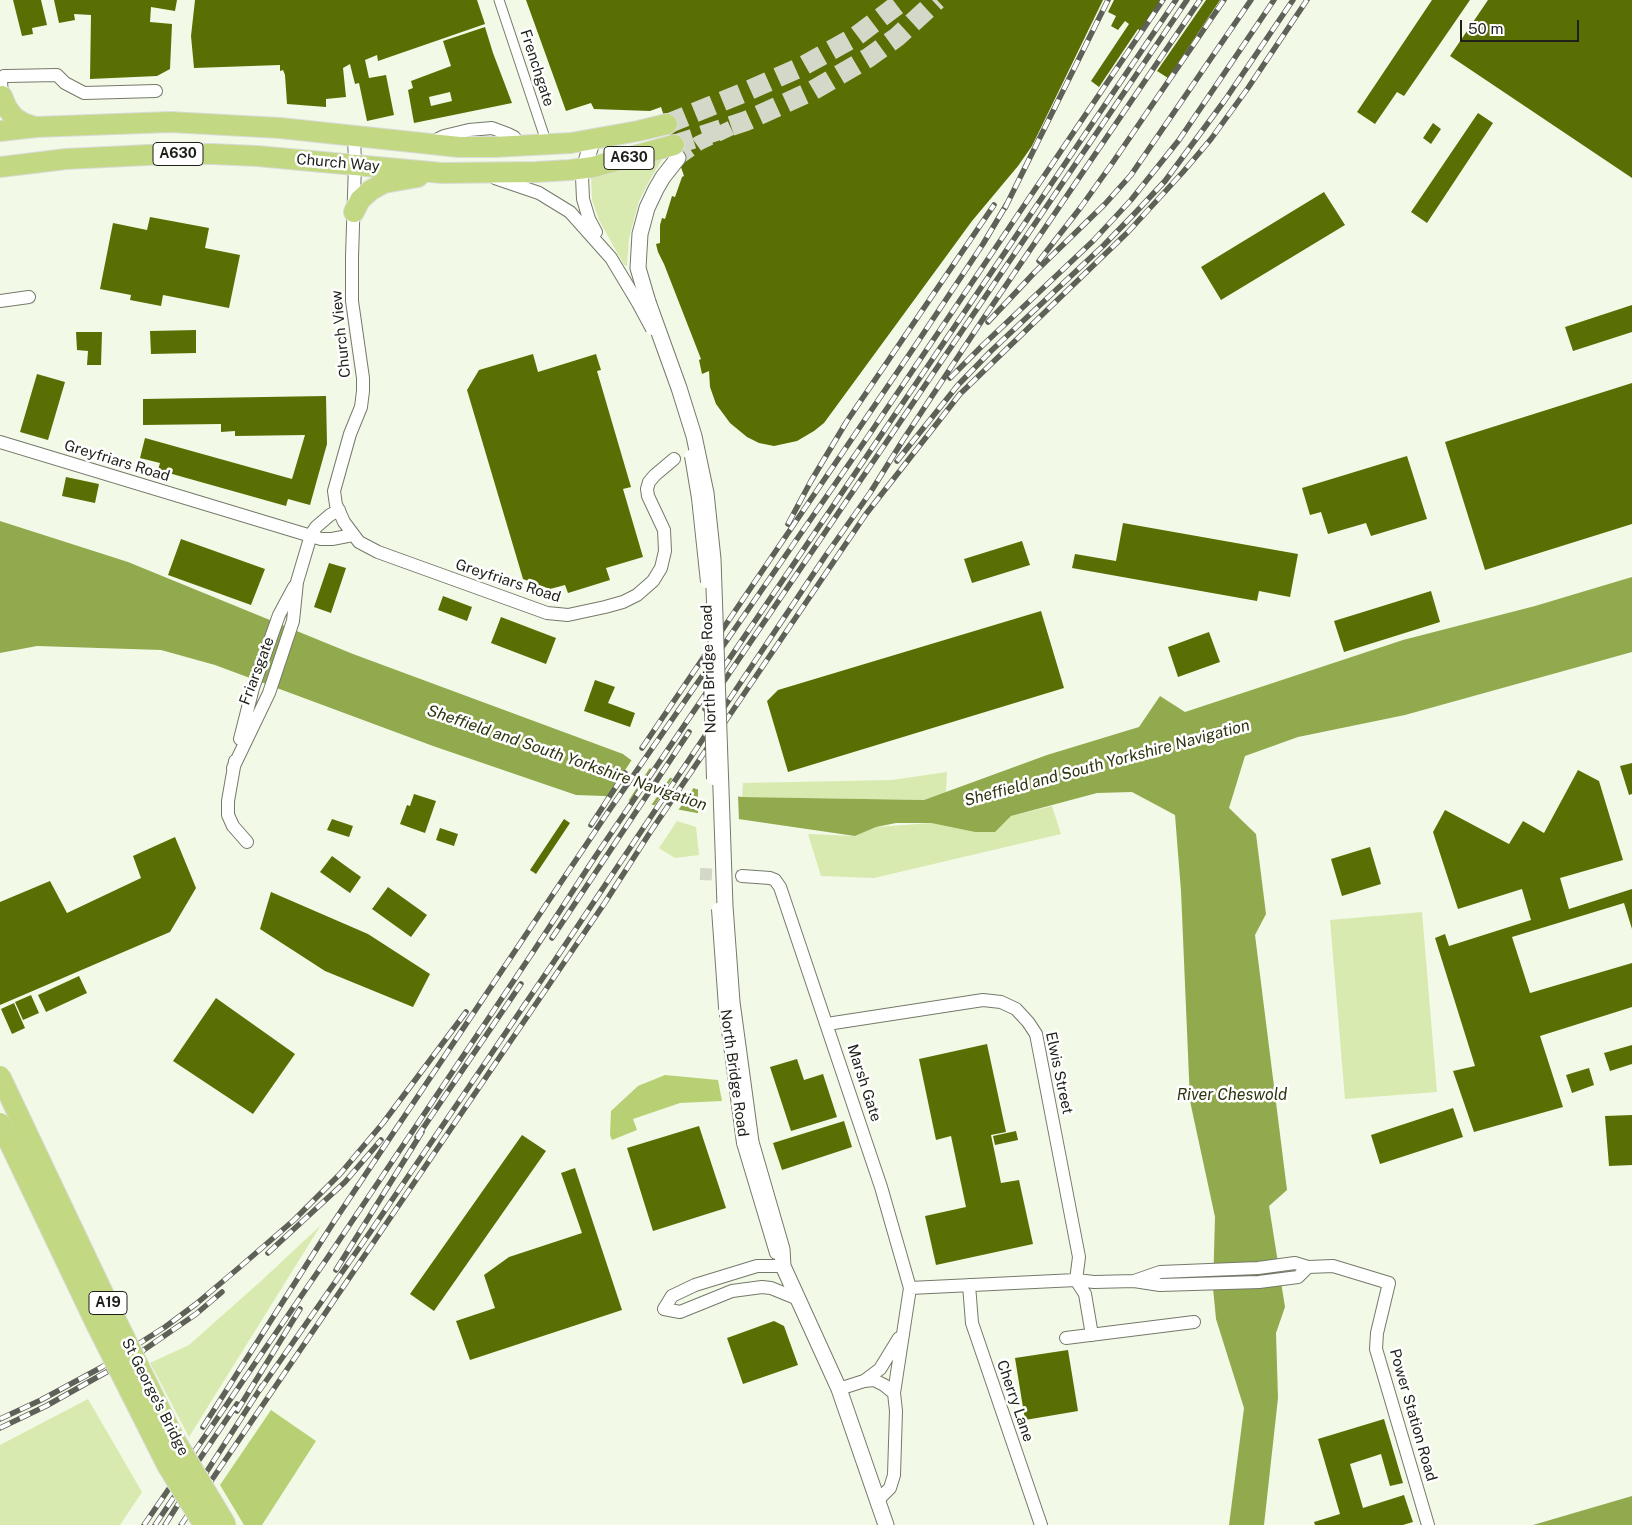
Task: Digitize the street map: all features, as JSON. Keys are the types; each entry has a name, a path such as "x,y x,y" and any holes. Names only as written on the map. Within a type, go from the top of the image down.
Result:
{"highway":[{"path":"1,99 14,117 28,126 36,127"},
{"name":"Church Way","path":"0,131 36,127 170,122 280,128 459,147 522,147 593,139"},
{"name":"A630","path":"593,139 667,124"},
{"name":"Church Way","path":"0,167 66,159 168,154 257,156 442,172 536,172 584,168 676,152"},
{"path":"354,212 360,200 371,190 384,183 442,172"},
{"name":"St George's Bridge","path":"0,1076 170,1431 226,1525"},
{"name":"St George's Bridge","path":"0,1123 96,1324 168,1467 204,1525"}],"street":[{"name":"Frenchgate","path":"499,0 548,145"},
{"path":"1,99 1,81 4,76 57,75 84,93 156,91"},
{"name":"Church View","path":"342,516 335,496 335,485 360,407 363,390 352,301 356,164 354,136"},
{"path":"593,139 582,177 583,199 589,219 611,258"},
{"name":"North Bridge Road","path":"643,302 638,268 640,234 656,189 676,152"},
{"name":"North Bridge Road","path":"463,172 508,182 549,198 570,212 611,258 643,302 679,388 694,436 706,493 713,559 725,916 747,1142 782,1249 783,1266 839,1389 886,1525"},
{"path":"0,302 29,297"},
{"name":"Greyfriars Road","path":"0,442 321,539 353,535"},
{"name":"Greyfriars Road","path":"342,516 353,535 364,545 378,552 555,615 568,615 623,602 636,595 653,581 663,565 665,551 664,530 648,496 647,489 649,482 674,459"},
{"path":"311,535 316,527 330,515 342,516"},
{"name":"Friarsgate","path":"233,768 268,693 293,621 297,582 311,535"},
{"name":"Friarsgate","path":"247,842 233,826 228,815 233,768 253,688 279,615 297,582"},
{"name":"Marsh Gate","path":"742,876 770,878 775,880 780,887 881,1187 910,1288 894,1392 896,1411 894,1475 890,1488 878,1500"},
{"name":"Elwis Street","path":"827,1024 983,1000 1001,1002 1016,1010 1028,1022 1036,1034 1079,1256 1076,1280"},
{"path":"910,1288 1076,1280 1094,1282 1134,1281 1160,1285 1259,1282 1298,1277 1302,1265 1160,1272 1134,1281"},
{"name":"Power Station Road","path":"1302,1265 1333,1266 1388,1283 1377,1333 1376,1350 1428,1525"},
{"path":"783,1266 758,1266 695,1285 672,1296 664,1309 680,1312 737,1290 762,1287 771,1288 798,1299"},
{"path":"1076,1280 1085,1294 1092,1335"},
{"path":"695,1285 703,1292 712,1296 720,1296"},
{"name":"Cherry Lane","path":"969,1285 972,1323 1041,1525"},
{"path":"1066,1338 1194,1322"},
{"name":"Marsh Gate","path":"839,1389 864,1381 880,1369 902,1334"},
{"path":"864,1381 874,1380 894,1392"}],"shaded area":[{"path":"661,157 662,160 639,201 629,238 627,266 624,265 599,220 592,200 591,176"},
{"path":"947,772 946,792 924,800 742,797 743,783 892,780"},
{"path":"1052,806 1061,834 874,878 821,876 808,834 855,836 876,827 931,823 975,832 994,832 1011,816"},
{"path":"677,821 696,827 699,855 675,858 659,848"},
{"path":"1422,912 1437,1092 1345,1099 1330,920"},
{"path":"665,1075 718,1080 722,1101 680,1103 633,1119 637,1130 612,1140 610,1135 611,1111 638,1086"},
{"path":"321,1225 189,1437 150,1363 189,1345"},
{"path":"88,1399 142,1492 120,1525 0,1525 0,1445"},
{"path":"271,1410 316,1441 262,1525 244,1525 220,1485"}],"water":[{"path":"0,521 128,562 353,654 623,754 631,760 696,789 742,797 924,800 1047,755 1139,727 1160,696 1185,712 1403,640 1535,606 1632,577 1632,652 1405,715 1298,737 1245,756 1229,808 1256,834 1266,914 1255,935 1287,1190 1269,1206 1285,1307 1276,1333 1278,1398 1264,1525 1229,1525 1244,1408 1216,1319 1213,1288 1215,1217 1190,1101 1181,891 1175,815 1132,792 1097,793 1011,816 995,832 975,832 931,823 896,823 876,827 855,836 697,813 604,796 576,795 433,746 215,665 161,650 37,646 0,653"},
{"path":"1632,1496 1632,1525 1533,1525"}],"pier":[{"path":"633,758 651,766 627,803 606,799"},
{"path":"654,767 672,775 650,807 630,803"},
{"path":"674,776 695,786 677,812 653,808"},
{"path":"698,787 738,794 739,822 698,816"}],"building":[{"path":"13,0 41,0 47,25 32,28 33,34 22,36"},
{"path":"54,0 177,0 175,11 151,7 150,22 172,24 170,69 157,76 90,79 91,15 74,14 75,20 59,23"},
{"path":"195,0 477,0 485,24 378,61 377,55 365,60 369,78 386,75 394,115 367,121 359,83 355,84 350,64 343,68 346,97 326,99 326,107 287,104 285,75 283,70 280,71 280,65 194,68 191,36"},
{"path":"526,0 1103,0 1032,146 1018,166 972,221 824,423 797,441 774,446 759,443 747,437 730,423 716,404 710,387 709,371 702,374 699,360 701,359 658,252 656,244 660,243 662,218 665,219 672,196 675,197 684,176 661,107 650,111 594,109 591,103 566,111"},
{"path":"1114,0 1161,0 1140,31 1138,29 1099,87 1091,81 1129,24 1125,21 1118,30 1111,26 1116,16 1108,12"},
{"path":"1206,0 1220,0 1168,78 1157,71"},
{"path":"1432,0 1470,0 1404,96 1397,92 1375,124 1357,112"},
{"path":"1488,0 1632,0 1632,178 1450,56"},
{"path":"485,27 512,103 414,123 408,90 413,88 411,81 451,66 443,41","holes":["450,92 452,101 431,106 429,97"]},
{"path":"1478,113 1493,123 1427,223 1411,212"},
{"path":"1433,123 1441,129 1431,144 1423,138"},
{"path":"1324,192 1345,225 1221,300 1201,267"},
{"path":"150,217 209,228 205,248 240,255 229,308 163,295 161,306 130,300 131,295 100,289 113,223 147,230"},
{"path":"1632,305 1632,332 1573,351 1565,327"},
{"path":"196,330 196,353 151,354 150,331"},
{"path":"76,332 102,332 101,365 87,365 88,351 77,350"},
{"path":"533,354 538,372 596,354 601,370 597,371 631,487 623,489 643,557 606,568 610,580 568,593 565,585 550,589 523,579 467,390 479,370"},
{"path":"37,374 65,382 48,440 20,432"},
{"path":"1632,383 1632,524 1485,570 1445,442"},
{"path":"326,396 327,444 310,505 288,499 286,506 158,470 160,463 140,458 145,438 292,479 305,435 235,436 235,431 221,432 221,424 143,425 143,399"},
{"path":"1407,456 1427,519 1371,536 1366,523 1328,534 1321,512 1310,515 1302,488"},
{"path":"66,477 99,484 95,503 62,496"},
{"path":"1123,523 1298,554 1290,597 1259,591 1257,601 1072,568 1075,554 1116,561"},
{"path":"181,539 265,569 251,605 168,575"},
{"path":"1022,541 1030,565 972,583 964,559"},
{"path":"329,563 346,568 331,613 314,607"},
{"path":"1431,591 1440,622 1344,652 1334,621"},
{"path":"443,596 472,607 467,621 438,610"},
{"path":"1041,611 1064,688 788,772 767,701 778,690"},
{"path":"501,617 556,638 546,664 491,643"},
{"path":"1209,632 1220,662 1178,677 1168,647"},
{"path":"595,680 615,687 608,703 635,713 630,727 584,711"},
{"path":"1632,763 1632,794 1629,795 1620,766"},
{"path":"1578,770 1599,781 1623,860 1560,878 1569,909 1632,889 1632,929 1624,903 1512,937 1530,993 1632,963 1632,1007 1540,1036 1563,1107 1474,1132 1453,1071 1475,1066 1435,938 1445,934 1449,946 1531,920 1522,889 1458,909 1433,832 1445,810 1509,844 1523,821 1544,833"},
{"path":"414,794 436,801 425,833 400,824 407,805 410,806"},
{"path":"332,819 353,826 349,837 327,830"},
{"path":"564,819 570,823 536,874 530,870"},
{"path":"440,828 458,834 454,846 436,840"},
{"path":"175,837 196,888 170,932 0,1005 0,902 50,881 67,913 141,878 133,856"},
{"path":"1370,847 1381,884 1342,896 1331,859"},
{"path":"332,856 361,877 350,893 320,872"},
{"path":"388,887 427,915 411,937 372,909"},
{"path":"271,892 368,934 430,974 413,1007 325,971 260,929"},
{"path":"79,976 87,993 46,1012 38,995"},
{"path":"31,995 39,1013 23,1020 15,1002"},
{"path":"216,998 295,1054 253,1114 173,1061"},
{"path":"14,1003 25,1028 12,1034 1,1009"},
{"path":"987,1044 1006,1132 991,1135 1001,1183 1019,1180 1033,1244 936,1265 925,1216 966,1207 951,1136 936,1140 919,1059"},
{"path":"1632,1045 1632,1064 1610,1071 1604,1053"},
{"path":"797,1059 804,1080 823,1074 837,1117 791,1131 770,1067"},
{"path":"1589,1068 1594,1085 1572,1093 1566,1075"},
{"path":"1453,1108 1463,1137 1380,1164 1371,1135"},
{"path":"1632,1115 1632,1165 1609,1166 1605,1116"},
{"path":"844,1121 852,1147 782,1170 773,1143"},
{"path":"699,1126 726,1208 653,1231 627,1148"},
{"path":"1016,1131 1018,1140 995,1145 993,1136"},
{"path":"522,1135 546,1151 434,1311 410,1294"},
{"path":"575,1168 622,1310 470,1360 456,1321 495,1308 484,1275 509,1257 582,1233 561,1173"},
{"path":"774,1321 784,1326 798,1365 743,1384 727,1338"},
{"path":"1068,1350 1078,1411 1025,1420 1015,1358"},
{"path":"1384,1419 1403,1483 1390,1486 1381,1454 1350,1464 1363,1508 1404,1495 1413,1522 1403,1525 1315,1525 1314,1522 1340,1514 1318,1439"}],"tunnel":[{"path":"667,124 801,67 855,37 904,0"},
{"path":"674,145 746,121 812,91 868,58 897,37 937,0"},
{"path":"678,158 699,143 746,121"},
{"path":"700,874 742,876"}],"railway":[{"path":"1005,208 1108,0"},
{"path":"203,1427 335,1220 606,815 869,435 1163,0"},
{"path":"144,1525 328,1257 595,857 1176,0"},
{"path":"705,709 1187,0"},
{"path":"259,1391 373,1228 553,963 826,555 870,493 983,319 1200,0"},
{"path":"1039,261 1111,165 1224,0"},
{"path":"988,322 1035,272 1105,204 1131,175 1251,0"},
{"path":"950,378 1093,241 1131,200 1179,140 1274,0"},
{"path":"897,461 958,385 991,351 1104,245 1165,181 1225,100 1293,0"},
{"path":"181,1525 606,901 649,834 866,514 960,394 1128,232 1183,172 1211,139 1248,88 1307,0"},
{"path":"642,748 917,343 983,244 1008,202"},
{"path":"788,524 847,421 994,205"},
{"path":"552,938 689,732"},
{"path":"591,825 625,773"},
{"path":"417,1137 521,984"},
{"path":"0,1419 41,1400 102,1367 165,1327 196,1304 294,1220 340,1174 383,1123 466,1012"},
{"path":"336,1270 422,1132"},
{"path":"268,1253 345,1182 381,1140"},
{"path":"0,1428 46,1406 135,1356 196,1314 222,1292"},
{"path":"237,1411 300,1309"},
{"path":"189,1499 262,1386"},
{"path":"155,1525 237,1404"},
{"path":"165,1525 189,1487"}],"water label":[{"name":"Sheffield and South Yorkshire Navigation","path":"567,758"},
{"name":"Sheffield and South Yorkshire Navigation","path":"1107,763"},
{"name":"River Cheswold","path":"1232,1095"}]}
